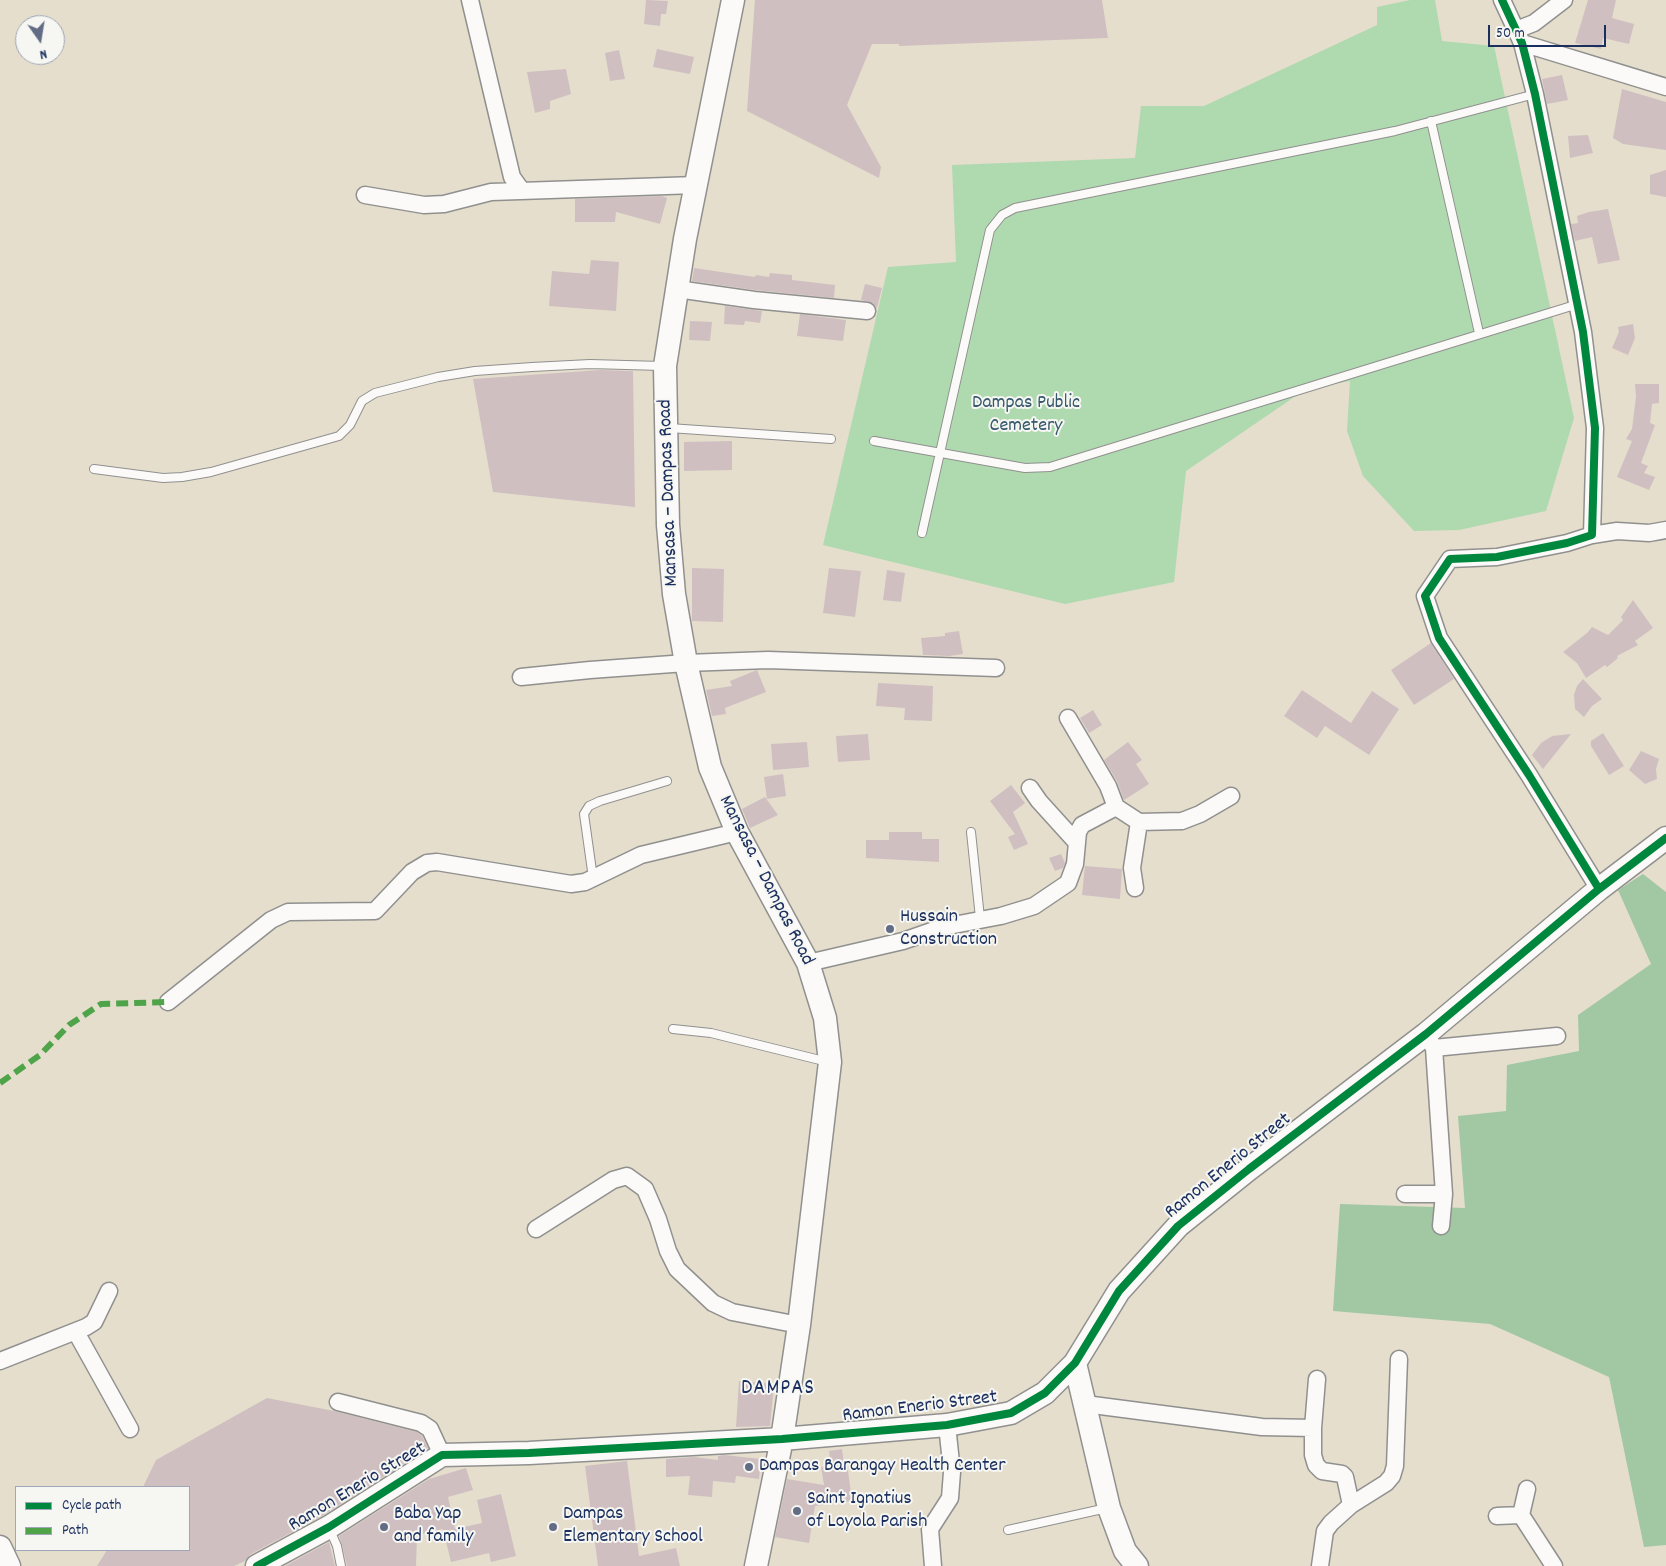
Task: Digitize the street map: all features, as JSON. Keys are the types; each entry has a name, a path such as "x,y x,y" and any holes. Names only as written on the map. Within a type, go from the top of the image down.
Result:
{"street":[{"path":"470,0 512,177 522,190"},
{"name":"Mansasa – Dampas Road","path":"734,0 685,239 665,366 669,535 674,594 686,663 710,766 737,832 808,963 825,1018 830,1062 799,1325 782,1439 756,1566"},
{"path":"1502,0 1519,37 1536,94 1583,332 1595,428 1592,535"},
{"path":"1519,37 1564,0"},
{"path":"1519,37 1666,87"},
{"path":"365,195 424,205 444,204 491,192 696,184"},
{"path":"678,289 754,300 867,312"},
{"path":"1599,889 1529,775 1439,638 1425,596 1450,560 1497,557 1617,531 1649,534 1666,530"},
{"path":"521,677 686,663 768,660 996,668"},
{"path":"1068,718 1108,786 1116,807 1139,822 1182,821 1200,814 1231,796"},
{"path":"1030,788 1039,802 1077,843"},
{"path":"808,963 904,941 943,927 980,918 1001,916 1034,906 1068,883 1075,864 1078,832 1082,825 1116,807"},
{"path":"1135,888 1132,868 1139,822"},
{"path":"168,1002 271,920 288,912 375,911 412,872 428,863 437,862 571,884 585,882 642,855 737,832"},
{"name":"Ramon Enerio Street","path":"257,1566 329,1527 442,1455 529,1453 782,1439 947,1425 1011,1413 1045,1393 1074,1363 1119,1291 1178,1226 1250,1169 1430,1041 1599,889 1666,838"},
{"path":"1441,1226 1444,1194 1430,1041 1556,1036"},
{"path":"536,1229 613,1180 627,1176 645,1189 658,1219 668,1251 677,1269 714,1304 732,1312 799,1325"},
{"path":"1405,1194 1444,1194"},
{"path":"0,1361 76,1332 94,1322 108,1291"},
{"path":"76,1332 130,1430"},
{"path":"1320,1566 1325,1531 1331,1523 1351,1505 1386,1483 1392,1476 1395,1466 1399,1359"},
{"path":"1074,1363 1109,1508 1125,1551 1137,1566"},
{"path":"1318,1379 1313,1428 1313,1455 1316,1465 1322,1471 1342,1474 1347,1482 1351,1505"},
{"path":"338,1402 421,1423 430,1429 442,1455"},
{"path":"1085,1404 1262,1428 1313,1428"},
{"path":"933,1566 930,1529 950,1498 952,1481 947,1425"},
{"path":"1526,1490 1521,1515 1554,1566"},
{"path":"1497,1516 1521,1515"},
{"path":"0,1547 9,1566"}],"lane":[{"path":"922,533 990,230 1002,215 1015,208 1395,131 1536,94"},
{"path":"1431,121 1479,333"},
{"path":"874,442 1025,468 1050,467 1578,304"},
{"path":"94,469 163,478 182,478 211,472 339,436 350,425 362,401 375,393 438,377 542,366 590,364 665,366"},
{"path":"666,428 831,439"},
{"path":"593,878 584,814 589,806 667,781"},
{"path":"971,832 980,918"},
{"path":"673,1029 711,1033 830,1062"},
{"path":"1008,1530 1109,1508"},
{"path":"329,1527 337,1546 341,1566"}],"green space":[{"name":"Dampas Public Cemetery","path":"1410,0 1435,0 1442,41 1494,46 1574,418 1546,511 1459,530 1414,531 1363,476 1347,431 1350,381 1306,389 1186,471 1174,582 1065,604 823,545 888,267 956,262 952,165 1135,158 1141,106 1204,106 1377,25 1377,7"},
{"path":"1643,874 1666,892 1666,1545 1644,1547 1609,1377 1490,1324 1333,1311 1340,1204 1465,1208 1458,1116 1506,1111 1507,1065 1579,1051 1578,1015 1651,964 1618,890"}],"building":[{"path":"646,0 668,1 666,14 661,14 660,26 644,24"},
{"path":"755,0 1102,0 1108,38 899,46 899,44 872,44 847,105 881,167 879,178 747,111"},
{"path":"1588,0 1616,0 1612,18 1634,24 1629,44 1603,38 1601,49 1575,43"},
{"path":"657,49 694,57 690,74 653,67"},
{"path":"619,50 625,79 610,81 605,53"},
{"path":"566,69 571,94 550,101 550,109 535,113 527,72"},
{"path":"1562,75 1568,100 1547,104 1542,79"},
{"path":"1622,89 1666,102 1666,150 1623,144 1613,138"},
{"path":"1588,135 1593,153 1570,158 1568,136"},
{"path":"1666,170 1666,197 1650,194 1650,175"},
{"path":"662,196 667,198 660,224 616,212 615,222 575,222 575,199"},
{"path":"1608,209 1620,260 1598,264 1592,237 1575,241 1571,224 1578,223 1577,216"},
{"path":"591,260 619,262 616,311 549,306 552,271 589,274"},
{"path":"694,268 755,277 756,275 769,277 770,273 792,275 792,280 835,285 834,298 692,281"},
{"path":"865,284 882,288 877,308 872,303 861,300"},
{"path":"725,306 762,311 760,323 745,321 744,325 724,324"},
{"path":"800,314 846,320 843,341 797,336"},
{"path":"690,321 712,322 710,341 689,340"},
{"path":"1633,324 1635,338 1628,355 1612,348 1619,332 1618,327"},
{"path":"600,370 633,371 635,507 493,492 473,379"},
{"path":"1635,384 1659,384 1659,403 1652,404 1650,423 1655,425 1641,463 1648,466 1644,473 1655,477 1649,490 1617,477 1632,441 1626,439 1632,429 1636,397"},
{"path":"732,441 732,470 684,471 684,442"},
{"path":"692,568 724,569 723,622 692,621"},
{"path":"829,568 861,571 855,617 823,613"},
{"path":"887,570 905,573 901,602 883,600"},
{"path":"1633,600 1653,628 1635,641 1638,645 1617,656 1618,658 1607,667 1605,665 1586,678 1577,663 1563,652 1592,627 1608,635 1623,620 1621,617"},
{"path":"959,631 963,654 949,656 923,655 921,638 945,636 945,633"},
{"path":"1431,643 1454,679 1414,705 1391,670"},
{"path":"757,670 766,692 725,708 726,714 712,716 706,690 732,686 730,681"},
{"path":"1583,679 1602,699 1592,706 1584,717 1575,709 1574,695 1577,686"},
{"path":"878,683 933,686 932,721 904,720 905,708 876,706"},
{"path":"1302,690 1351,723 1372,691 1399,709 1369,755 1325,726 1317,738 1284,716"},
{"path":"1093,710 1102,725 1089,733 1080,718"},
{"path":"1603,733 1624,766 1609,775 1591,746 1591,741"},
{"path":"868,734 870,760 838,762 836,736"},
{"path":"1571,734 1543,769 1532,755 1541,743 1552,736"},
{"path":"807,742 809,767 773,770 771,744"},
{"path":"1128,742 1142,760 1136,764 1149,784 1124,800 1117,781 1104,760"},
{"path":"1641,751 1659,759 1656,769 1657,779 1645,784 1629,770"},
{"path":"783,774 786,796 767,799 764,777"},
{"path":"1011,785 1025,803 1013,812 1028,844 1014,850 1008,837 1015,834 990,801"},
{"path":"765,797 778,815 750,828 742,809"},
{"path":"889,832 922,832 922,839 939,839 939,862 866,858 866,840 889,840"},
{"path":"1061,854 1065,863 1063,868 1055,871 1049,858"},
{"path":"1085,866 1122,869 1120,899 1082,895"},
{"path":"739,1381 774,1384 770,1426 736,1427"},
{"path":"267,1398 334,1411 417,1432 422,1436 428,1448 322,1516 251,1554 245,1561 234,1566 97,1566 106,1551 190,1551 190,1486 143,1486 156,1460"},
{"path":"842,1449 844,1463 847,1463 852,1501 815,1506 809,1543 775,1537 787,1479 824,1485 821,1467 831,1465 829,1451"},
{"path":"718,1456 761,1459 759,1479 736,1476 735,1483 713,1481 712,1497 688,1495 690,1476 666,1477 666,1459 694,1457 718,1460"},
{"path":"627,1461 639,1556 676,1548 680,1566 598,1566 585,1466"},
{"path":"466,1468 473,1490 448,1497 455,1529 482,1523 477,1500 501,1494 516,1556 491,1562 489,1553 451,1562 443,1529 417,1535 416,1566 347,1566 339,1536 429,1479"},
{"path":"329,1542 335,1566 285,1566"}],"marked path":[{"path":"0,1083 40,1055 69,1025 101,1004 168,1002"}],"cycle path":[{"path":"1502,0 1522,43 1535,94 1583,332 1595,428 1592,535 1567,543 1497,557 1450,559 1425,596 1439,638 1529,775 1599,889"},
{"path":"257,1566 329,1527 442,1455 529,1453 782,1439 947,1425 1011,1413 1045,1393 1075,1363 1119,1291 1178,1226 1249,1169 1426,1034 1599,889 1666,838"}],"place":[{"name":"Hussain Construction","path":"890,929"},
{"name":"Dampas Barangay Health Center","path":"749,1467"},
{"name":"Saint Ignatius of Loyola Parish","path":"797,1511"},
{"name":"Baba Yap and family","path":"384,1527"},
{"name":"Dampas Elementary School","path":"553,1527"}],"district":[{"name":"DAMPAS","path":"778,1390"}]}
